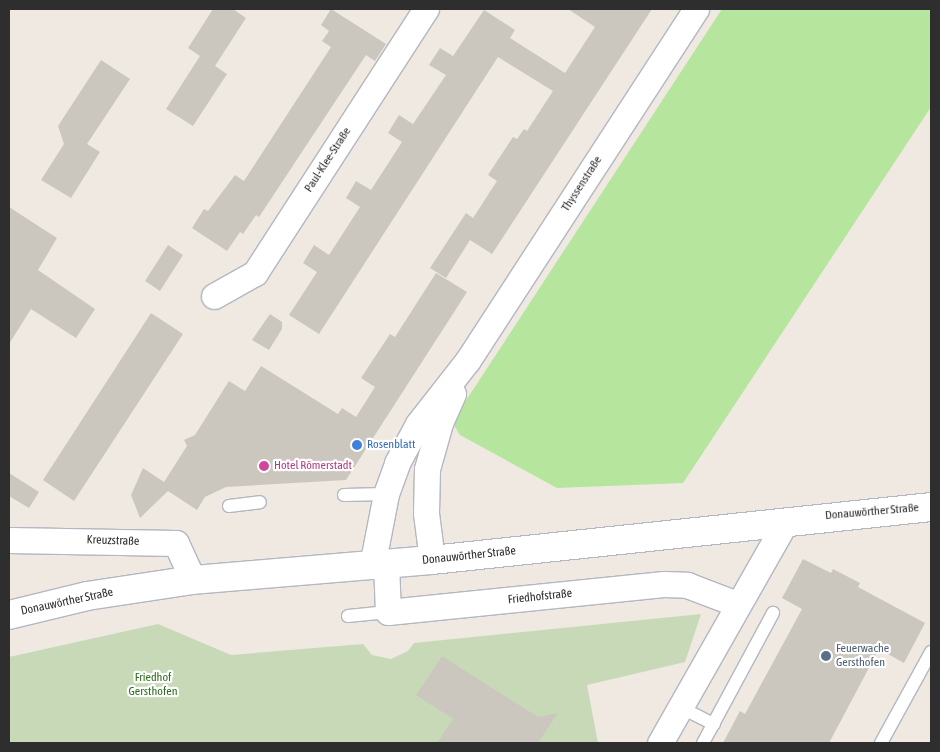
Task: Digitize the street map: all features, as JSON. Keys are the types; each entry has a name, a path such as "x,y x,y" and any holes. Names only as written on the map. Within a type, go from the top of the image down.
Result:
{"main road":[{"name":"Donauwörther Straße","path":"9,615 87,596 193,580 432,560 931,507"}],"street":[{"name":"Paul-Klee-Straße","path":"214,296 254,273 426,9"},
{"name":"Thyssenstraße","path":"379,565 386,494 397,462 418,424 468,360 696,9"},
{"name":"Thyssenstraße","path":"432,560 426,512 428,468 440,423 468,360"},
{"path":"660,743 679,701 786,521"},
{"name":"Kreuzstraße","path":"9,540 176,543 193,580"},
{"path":"379,565 388,612"},
{"name":"Friedhofstraße","path":"388,612 664,584 687,585 737,604"}],"lane":[{"path":"344,495 386,494"},
{"path":"229,506 260,502"},
{"path":"348,616 388,612"},
{"path":"703,743 773,613"},
{"path":"881,743 931,652"},
{"path":"679,701 714,724"}],"green space":[{"path":"722,9 931,9 931,107 683,483 557,488 460,435 452,422"},
{"name":"Friedhof Gersthofen","path":"701,614 685,662 587,685 598,743 9,743 9,657 158,624 231,655 363,644 372,655 391,659 408,651 414,643"}],"building":[{"path":"213,9 233,9 246,18 215,66 227,74 193,126 166,109 200,56 188,48"},
{"path":"331,9 386,44 375,61 366,55 259,217 256,215 243,234 240,232 227,251 192,228 204,209 208,211 235,175 244,181 331,47 322,41 329,31 321,25"},
{"path":"568,9 652,9 492,254 470,240 446,278 430,268 466,213 473,218 497,181 488,175 513,137 517,139 524,129 527,131 553,91 498,57 319,334 289,315 317,272 303,263 314,245 329,255 360,207 346,198 356,181 371,190 402,142 388,133 399,115 413,124 446,75 429,65 440,48 453,56 484,10 515,30 510,38 565,73 595,27"},
{"path":"101,60 130,79 87,144 100,152 71,198 41,180 64,144 58,126"},
{"path":"9,207 57,238 38,270 95,309 76,338 31,309 9,344"},
{"path":"168,245 183,255 160,291 145,281"},
{"path":"436,273 467,292 346,480 226,487 205,497 197,510 168,491 140,518 131,495 143,468 164,482 187,446 184,440 195,435 229,381 245,391 261,366 338,414 342,408 356,417 375,387 361,378 390,334 395,337"},
{"path":"151,313 183,334 74,501 43,480"},
{"path":"270,314 282,322 282,329 269,350 252,340"},
{"path":"9,473 39,492 29,508 9,496"},
{"name":"Feuerwache Gersthofen","path":"803,559 831,573 833,569 860,583 858,587 925,623 904,663 879,649 829,743 723,743 740,711 745,714 802,609 782,598"},
{"path":"442,656 538,717 558,713 538,743 437,743 453,719 416,695"}],"place":[{"name":"Rosenblatt","path":"357,445"},
{"name":"Hotel Römerstadt","path":"264,466"},
{"name":"Feuerwache Gersthofen","path":"826,656"}]}
